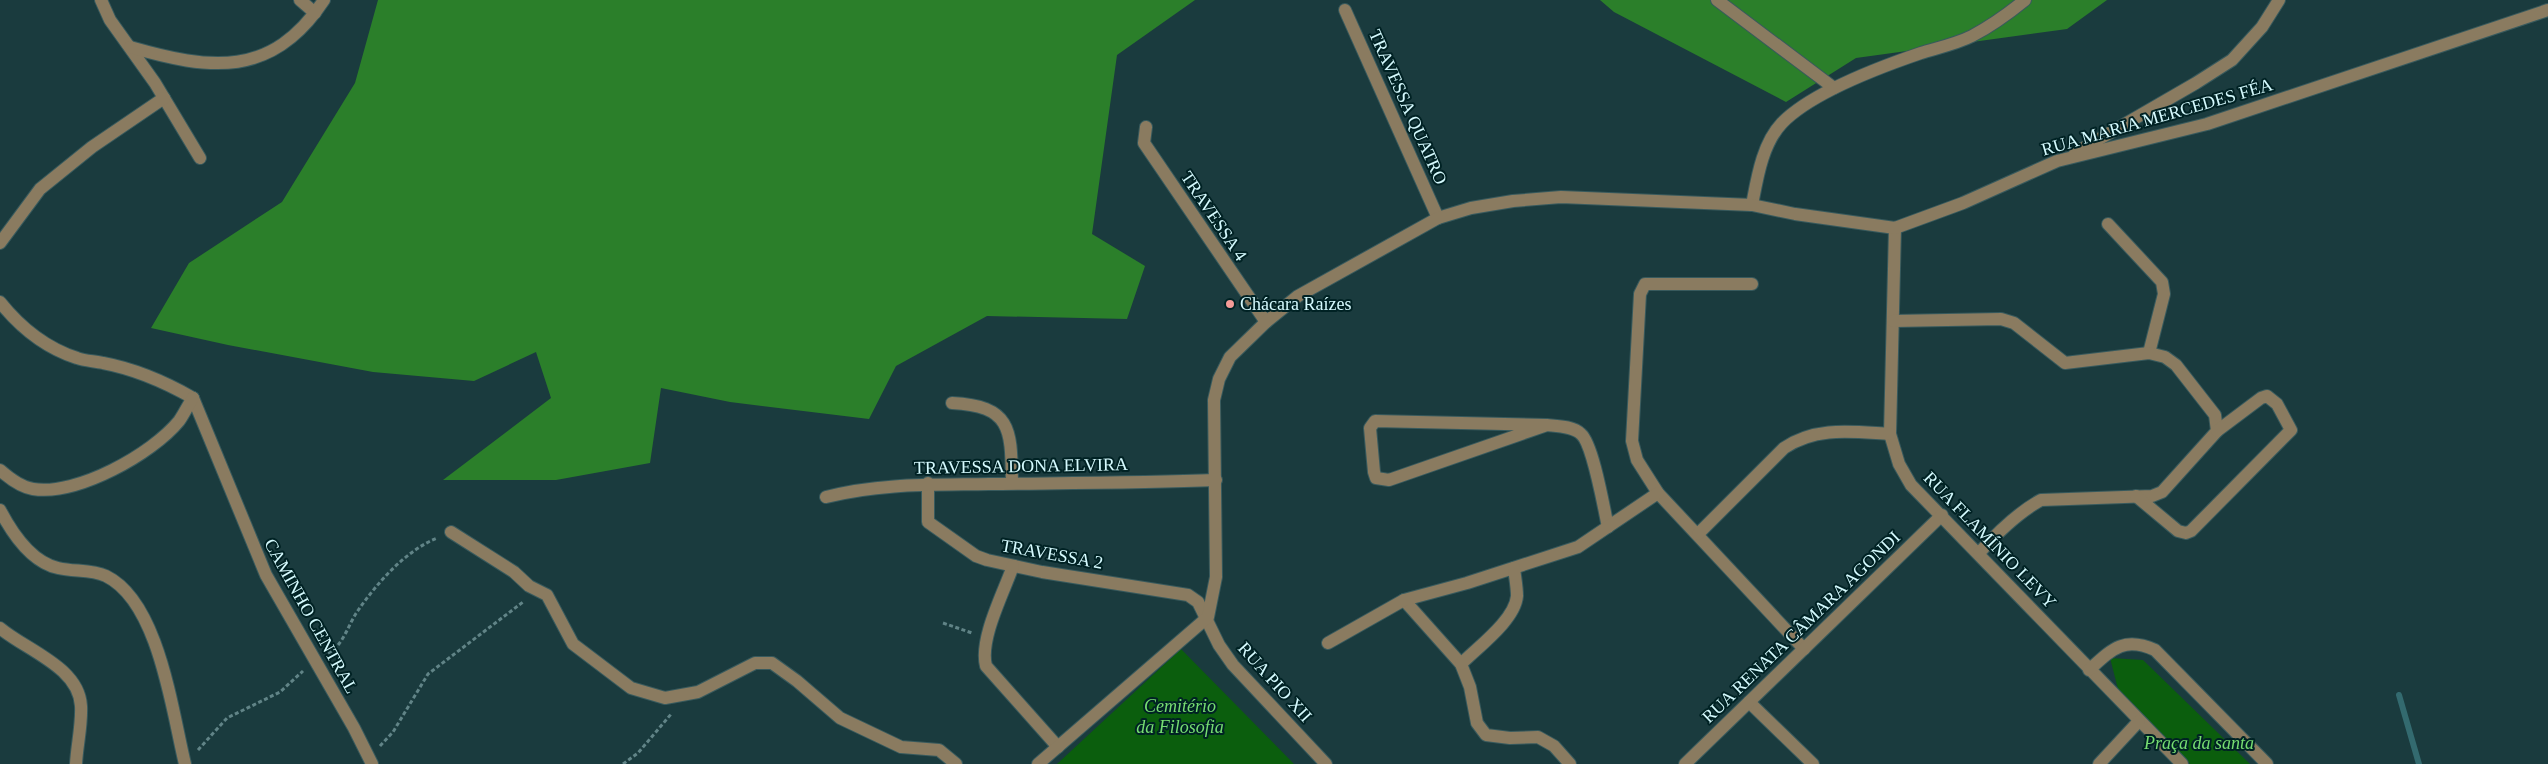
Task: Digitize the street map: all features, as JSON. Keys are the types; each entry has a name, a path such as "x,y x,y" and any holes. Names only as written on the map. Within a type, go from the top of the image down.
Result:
{"street":[{"path":"102,0 110,20 164,98 200,158"},
{"path":"300,0 316,13"},
{"path":"130,47 176,60 206,64 237,64 276,47 304,29 324,0"},
{"path":"1717,0 1834,88"},
{"path":"1752,205 1759,169 1781,124 1834,88 1861,75 1970,37 2000,20 2025,0"},
{"path":"2057,162 2086,148 2232,60 2262,27 2279,0"},
{"name":"TRAVESSA QUATRO","path":"1345,10 1438,218"},
{"name":"RUA MARIA MERCEDES FÉA","path":"1208,617 1216,577 1214,400 1219,379 1230,357 1266,322 1298,296 1438,218 1471,208 1514,200 1561,197 1752,205 1795,214 1895,228 1963,203 2057,162 2207,124 2548,10"},
{"path":"0,243 40,189 92,148 164,98"},
{"name":"TRAVESSA 4","path":"1146,127 1144,143 1266,322"},
{"path":"2108,224 2162,282 2164,294 2150,353"},
{"name":"RUA FLAMÍNIO LEVY","path":"1895,228 1890,434 1898,464 1911,485 2182,764"},
{"path":"1752,284 1645,284 1640,294 1632,442 1637,460 1658,493 1804,649"},
{"path":"0,302 30,333 51,347 78,359 104,363 169,384 193,398 178,421 153,443 115,469 82,483 52,489 31,489 13,480 0,470"},
{"path":"1893,321 2001,319 2014,323 2066,363 2150,353 2165,357 2176,365 2215,415 2216,431"},
{"path":"1979,553 2030,506 2041,500 2136,496 2152,496 2162,492 2216,431 2261,398 2267,396 2277,404 2291,430 2191,532 2178,531 2136,496"},
{"name":"CAMINHO CENTRAL","path":"193,398 266,575 371,761"},
{"path":"952,402 975,404 995,413 1010,436 1012,483"},
{"path":"1547,425 1389,480 1376,478 1374,472 1370,428 1375,421 1547,425 1565,427 1581,433 1589,448 1608,527"},
{"path":"1698,534 1784,448 1797,439 1813,434 1840,431 1890,434"},
{"name":"TRAVESSA DONA ELVIRA","path":"826,497 876,488 928,483 1216,480"},
{"name":"TRAVESSA 2","path":"928,483 927,514 932,526 976,556 1013,566 1150,589 1176,591 1188,595 1198,602 1208,617"},
{"path":"1328,642 1404,600 1578,547 1658,493"},
{"path":"0,510 20,540 32,554 44,563 57,568 88,571 107,577 136,605 151,630 161,659 186,764"},
{"name":"RUA RENATA CÂMARA AGONDI","path":"1685,764 1942,516"},
{"path":"451,532 547,595 573,644 630,688 665,698 693,693 755,663 772,663 797,681 840,718 901,747 939,750 956,764"},
{"path":"1013,566 987,639 984,659 986,666 1058,747"},
{"path":"1461,664 1504,622 1513,610 1517,596 1514,568"},
{"path":"1404,600 1461,664 1470,687 1477,723 1486,734 1510,738 1538,737 1554,746 1570,764"},
{"path":"1038,764 1208,617"},
{"name":"RUA PIO XII","path":"1208,617 1219,645 1234,665 1326,764"},
{"path":"0,628 13,639 57,667 77,687 81,706 76,764"},
{"path":"2089,670 2115,648 2124,644 2140,643 2155,650 2267,764"},
{"path":"1749,702 1813,764"},
{"path":"2099,764 2139,721"}],"path":[{"path":"371,761 393,732 428,674 520,604 541,592"},
{"path":"943,623 987,639"},
{"path":"623,764 638,753 693,693"}],"green space":[{"path":"378,0 1195,0 1117,55 1092,234 1145,266 1127,319 987,316 896,366 869,419 730,402 661,388 650,463 556,480 443,480 551,398 536,352 474,381 373,372 228,345 151,328 189,263 282,202 355,83"},
{"path":"1600,0 2107,0 2067,29 1856,58 1786,102 1614,12"},
{"name":"Cemitério da Filosofia","path":"1181,649 1294,764 1057,764"},
{"name":"Praça da santa","path":"2110,658 2143,660 2250,764 2190,764 2118,689"}],"waterway":[{"path":"2399,695 2419,764"}],"place":[{"name":"Chácara Raízes","path":"1230,304"}]}
